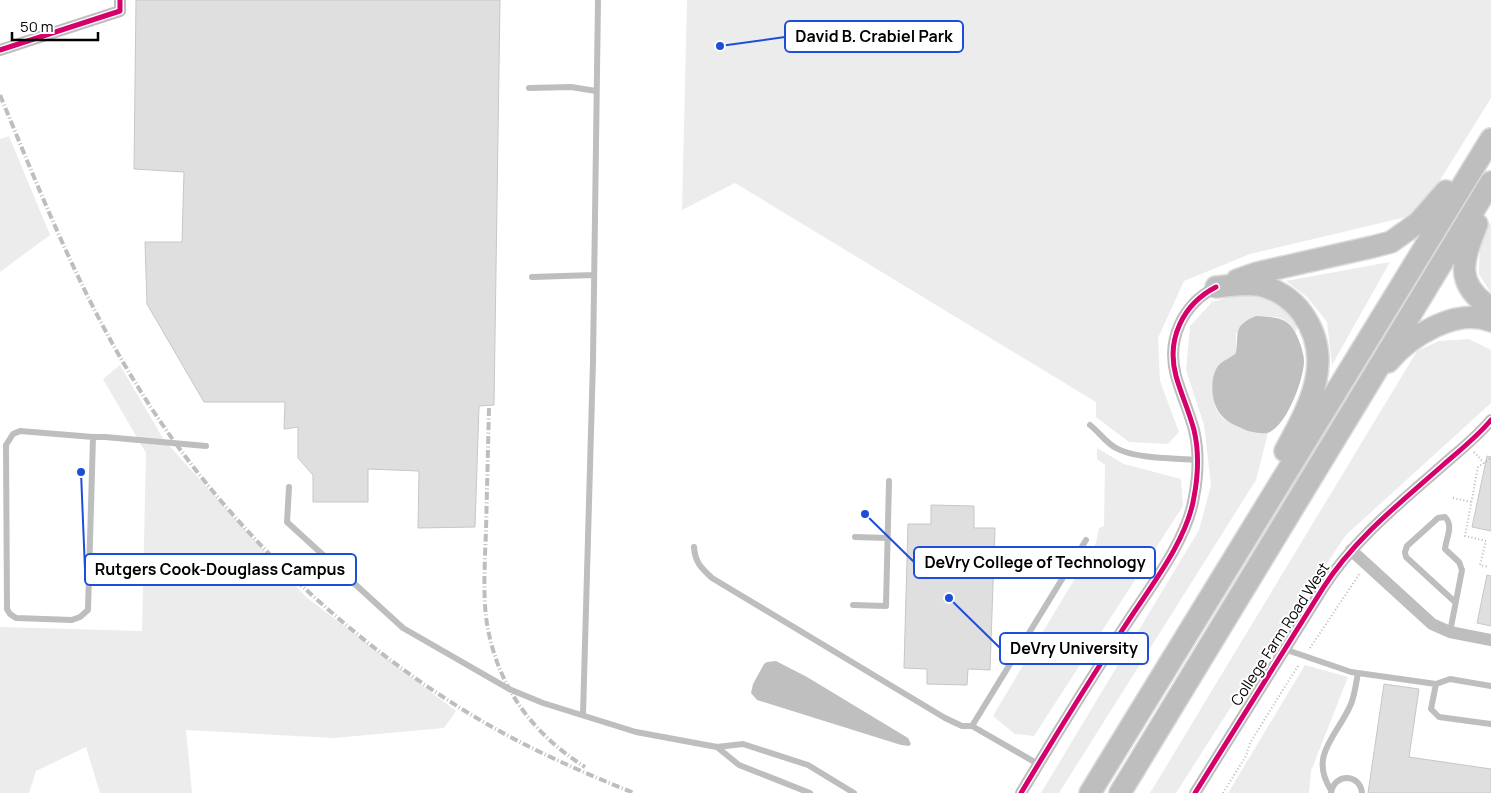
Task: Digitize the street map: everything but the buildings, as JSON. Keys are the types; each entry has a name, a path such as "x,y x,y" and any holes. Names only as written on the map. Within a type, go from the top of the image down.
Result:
{"highway":[{"path":"1216,287 1257,273 1382,245 1400,237 1426,215 1491,138"},
{"path":"1090,793 1491,138"},
{"path":"1120,793 1491,182"},
{"path":"1361,395 1391,360 1419,335 1446,322 1464,318 1482,318 1490,310 1468,285 1464,278 1464,265 1467,249 1491,190"},
{"path":"1212,596 1252,506 1297,428 1311,396 1319,370 1318,350 1313,332 1293,302 1273,290 1257,285 1216,287"},
{"path":"1464,318 1479,322 1491,330"}],"street":[{"path":"0,50 120,6"},
{"path":"1021,793 1182,534 1194,498 1197,460 1194,430 1176,374 1173,346 1178,327 1187,311 1200,297 1216,287"},
{"name":"College Farm Road West","path":"1195,793 1284,648 1329,578 1351,550 1384,517 1470,442 1491,420"},
{"path":"1351,550 1432,624 1450,632 1491,640"}],"lane":[{"path":"583,715 594,275 598,0"},
{"path":"529,88 571,87 596,91"},
{"path":"532,277 594,275"},
{"path":"1090,425 1111,445 1123,452 1197,460"},
{"path":"94,436 88,610 80,617 72,620 16,618 7,609 6,445 13,434 20,431 94,436 206,446"},
{"path":"853,605 886,606 889,481"},
{"path":"289,487 287,522 403,628 509,689 543,703 636,732 717,747 743,744 808,765 854,793"},
{"path":"1450,632 1462,570 1459,562 1445,550 1450,525 1445,518 1438,518 1407,546 1404,552 1406,557 1455,602"},
{"path":"854,537 887,538"},
{"path":"972,726 1086,540"},
{"path":"694,547 695,558 700,567 712,578 945,718 962,726 972,726 1038,764"},
{"path":"1284,648 1351,672 1436,684 1450,679 1491,686"},
{"path":"1332,792 1323,774 1322,763 1329,742 1351,703 1358,673"},
{"path":"1436,684 1431,709 1439,717 1491,724"},
{"path":"717,747 738,765 810,793"},
{"path":"1332,792 1337,781 1341,778 1350,777 1358,783 1362,793"}],"path":[{"path":"1474,452 1484,463"},
{"path":"1465,536 1478,467 1491,458"},
{"path":"1453,498 1472,502"},
{"path":"1459,535 1486,541 1480,565 1489,567"},
{"path":"1223,793 1246,756 1250,743 1304,656 1366,564"}],"shaded area":[{"path":"687,0 1491,0 1491,98 1419,214 1250,254 1184,281 1158,338 1160,381 1179,432 1168,444 1129,442 1096,417 1096,402 735,183 682,210"},
{"path":"9,136 50,235 0,272 0,139"},
{"path":"1491,222 1491,293 1479,274 1480,239"},
{"path":"1390,262 1332,365 1327,322 1307,297 1286,281"},
{"path":"1243,293 1268,300 1298,319 1296,333 1288,323 1280,318 1256,316 1236,334 1236,353 1224,362 1220,377 1215,405 1223,418 1245,429 1268,433 1256,480 1059,793 1041,793 1199,530 1211,485 1204,425 1186,370 1190,326 1212,302"},
{"path":"1256,316 1273,317 1290,325 1298,337 1304,359 1301,379 1293,402 1281,422 1267,433 1248,431 1228,421 1218,411 1212,392 1213,378 1218,366 1236,353 1240,326"},
{"path":"1469,339 1491,350 1491,403 1346,535 1261,660 1176,793 1150,793 1417,351 1439,341"},
{"path":"120,365 164,440 306,597 456,711 444,728 334,738 186,730 192,793 100,793 86,747 36,771 29,793 0,793 0,627 142,631 146,453 103,379"},
{"path":"1097,448 1124,464 1181,479 1183,506 1034,736 1015,734 993,716 1096,543 1099,528 1104,526 1105,465 1097,459"},
{"path":"776,661 807,677 908,738 911,744 909,746 901,745 757,700 751,693 753,684 764,664"},
{"path":"1305,665 1348,677 1311,771 1309,793 1228,793"}],"railway":[{"path":"0,95 63,244 117,352 170,436 206,483 245,528 331,612 378,651 426,686 513,738 573,767 634,793"},
{"path":"489,408 484,585 486,617 491,641 498,663 518,704 548,738 585,767"}],"cycle path":[{"path":"0,50 120,11 120,0"},
{"path":"1021,793 1123,629 1165,566 1175,549 1190,514 1197,472 1196,438 1176,376 1173,349 1180,324 1186,313 1204,294 1216,287"},
{"path":"1195,793 1335,570 1378,522 1468,444 1491,420"}],"place":[{"name":"David B. Crabiel Park","path":"720,46"},
{"name":"Rutgers Cook-Douglass Campus","path":"81,472"},
{"name":"DeVry College of Technology","path":"865,514"},
{"name":"DeVry University","path":"949,598"}]}
